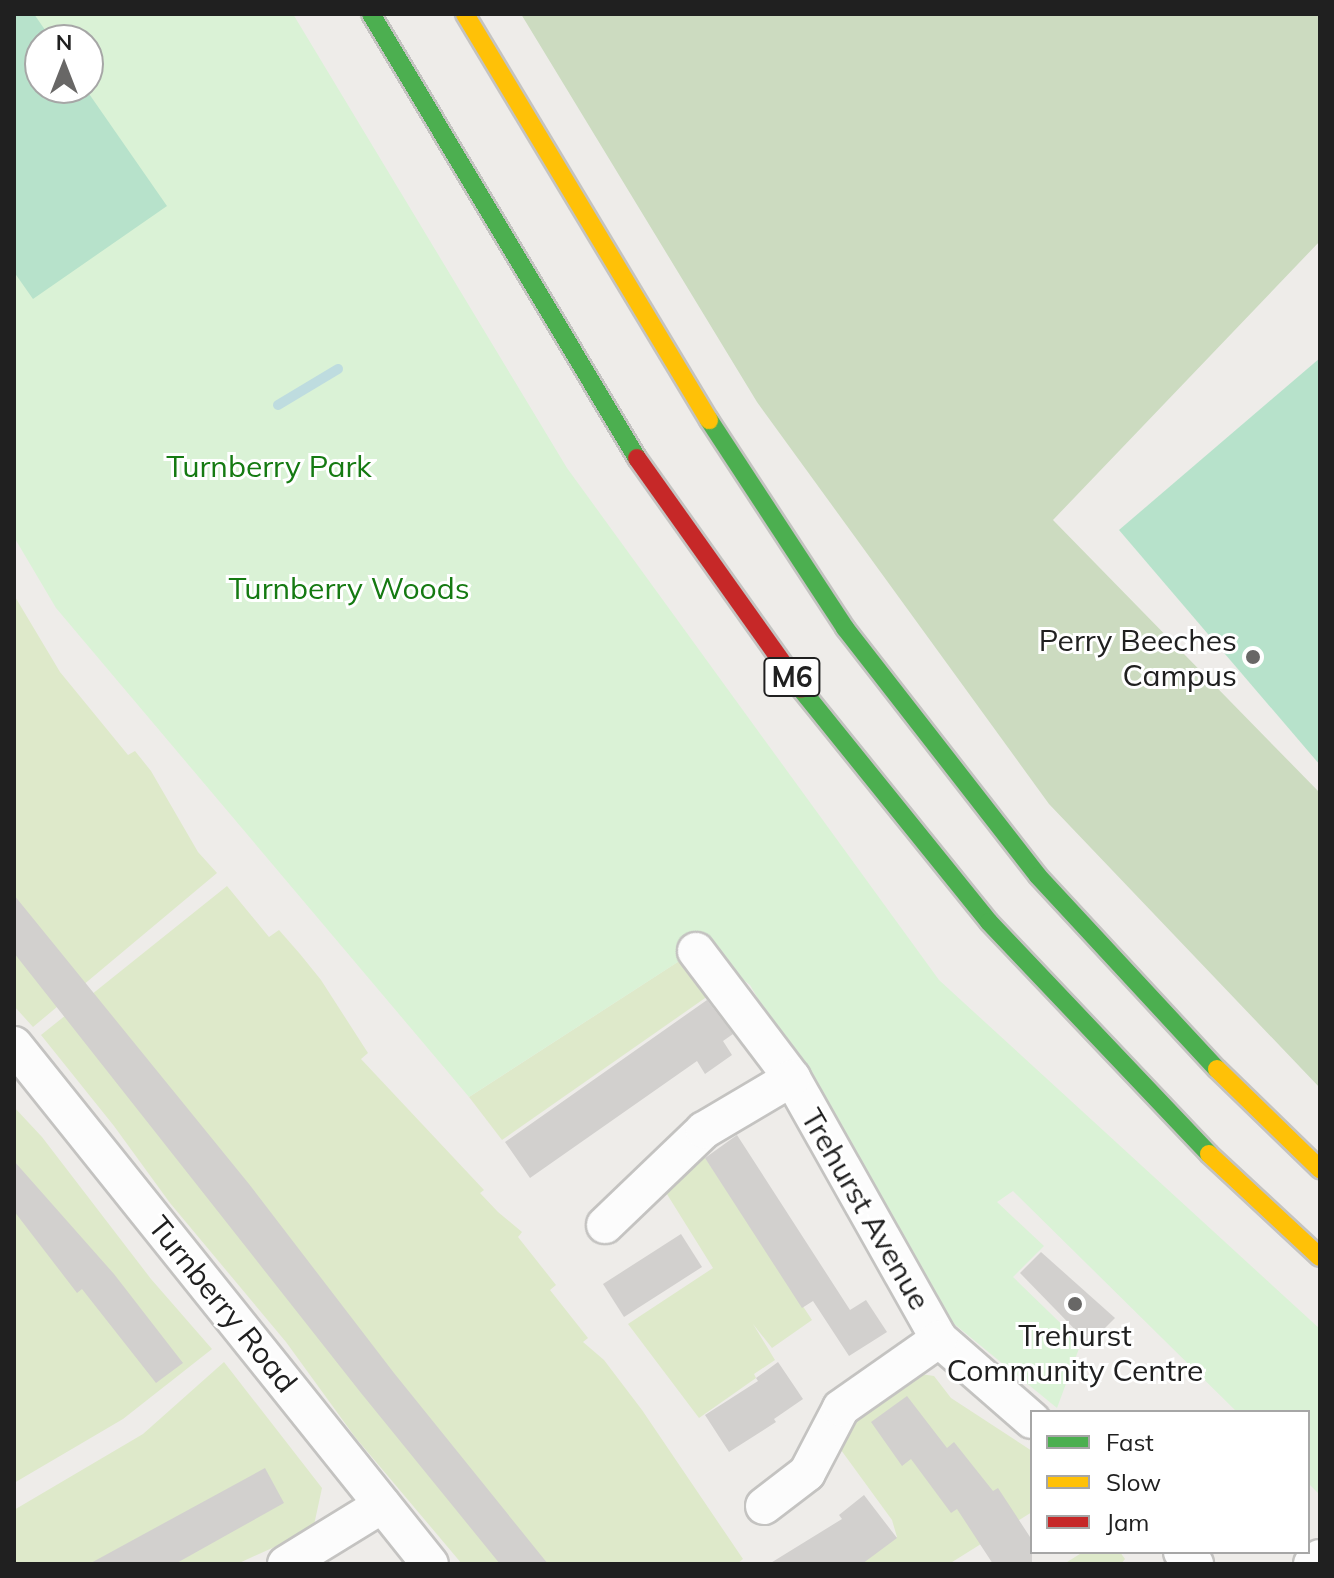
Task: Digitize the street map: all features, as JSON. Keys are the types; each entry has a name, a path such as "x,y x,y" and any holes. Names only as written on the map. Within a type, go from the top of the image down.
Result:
{"highway":[{"name":"M6","path":"371,14 619,432 806,696 989,922 1184,1131 1320,1257"},
{"name":"M6","path":"465,14 695,399 845,628 1038,876 1237,1090 1320,1169"}],"street":[{"name":"Trehurst Avenue","path":"696,951 792,1078 939,1339 1030,1418"},
{"name":"Turnberry Road","path":"14,1045 430,1564"},
{"name":"Trehurst Avenue","path":"605,1225 704,1130 792,1078"},
{"name":"Trehurst Avenue","path":"764,1506 807,1473 841,1408 939,1339"},
{"path":"286,1564 382,1505"},
{"path":"1312,1564 1320,1558"}],"green space":[{"name":"Turnberry Park","path":"14,14 293,14 567,468 939,980 1320,1329 1320,1495 1310,1485 1310,1410 1235,1410 1013,1191 997,1202 1044,1246 1013,1277 1081,1343 1057,1408 953,1323 916,1259 910,1262 750,985 701,947 469,1097 56,608 14,537"},
{"path":"14,14 34,14 41,24 24,24 24,104 96,104 167,206 33,299 14,272"},
{"path":"521,14 1320,14 1320,241 1053,520 1320,793 1320,1088 1049,804 757,402"},
{"path":"1320,358 1320,765 1119,530"},
{"path":"14,595 60,672 128,755 135,751 151,771 198,852 217,873 33,1027 14,1006"},
{"path":"227,886 269,937 279,930 300,954 321,980 368,1053 361,1059 484,1190 480,1193 522,1232 518,1237 556,1285 550,1290 588,1338 583,1342 604,1360 642,1410 743,1559 737,1564 462,1564 355,1437 286,1342 170,1203 114,1126 41,1035"},
{"path":"690,954 718,989 502,1140 469,1097"},
{"path":"14,1107 42,1137 151,1279 212,1349 123,1419 14,1483"},
{"path":"702,1153 812,1320 772,1348 753,1324 775,1360 754,1374 756,1378 699,1418 628,1324 713,1268 665,1191"},
{"path":"224,1362 322,1488 314,1525 303,1534 237,1564 14,1564 14,1510 143,1434"},
{"path":"921,1374 934,1376 951,1398 1030,1450 1030,1513 949,1564 855,1564 897,1537 892,1520 841,1450 859,1418 901,1383"},
{"path":"1080,1554 1121,1554 1125,1559 1121,1564 1064,1564"}],"building":[{"path":"14,895 249,1184 394,1373 548,1564 500,1564 361,1393 14,953"},
{"path":"707,1000 733,1034 723,1041 732,1055 705,1074 697,1061 530,1178 505,1142"},
{"path":"737,1135 850,1310 866,1300 887,1332 849,1356 813,1301 802,1308 705,1158"},
{"path":"14,1161 114,1274 183,1363 156,1383 82,1289 77,1293 14,1211"},
{"path":"681,1234 702,1267 624,1317 603,1284"},
{"name":"Trehurst Community Centre","path":"1041,1252 1115,1318 1089,1344 1020,1273"},
{"path":"778,1362 803,1399 774,1419 776,1422 729,1452 705,1415 758,1381 756,1378"},
{"path":"907,1396 947,1448 954,1442 993,1491 998,1488 1030,1537 1032,1564 993,1564 957,1509 951,1513 911,1459 902,1466 871,1422"},
{"path":"265,1468 284,1503 175,1564 89,1564"},
{"path":"864,1495 897,1538 862,1564 769,1564 842,1519 839,1515"}],"waterway":[{"path":"278,405 338,369"}],"traffic: fast":[{"path":"371,14 637,458"},
{"path":"709,420 845,628 1038,876 1217,1069"},
{"path":"801,689 989,922 1209,1154"}],"traffic: slow":[{"path":"465,14 709,420"},
{"path":"1217,1069 1320,1169"},
{"path":"1209,1154 1320,1257"}],"traffic: jam":[{"path":"637,458 801,689"}],"place":[{"name":"Perry Beeches Campus","path":"1253,657"},
{"name":"Trehurst Community Centre","path":"1075,1304"}],"park label":[{"name":"Turnberry Woods","path":"349,588"}]}
